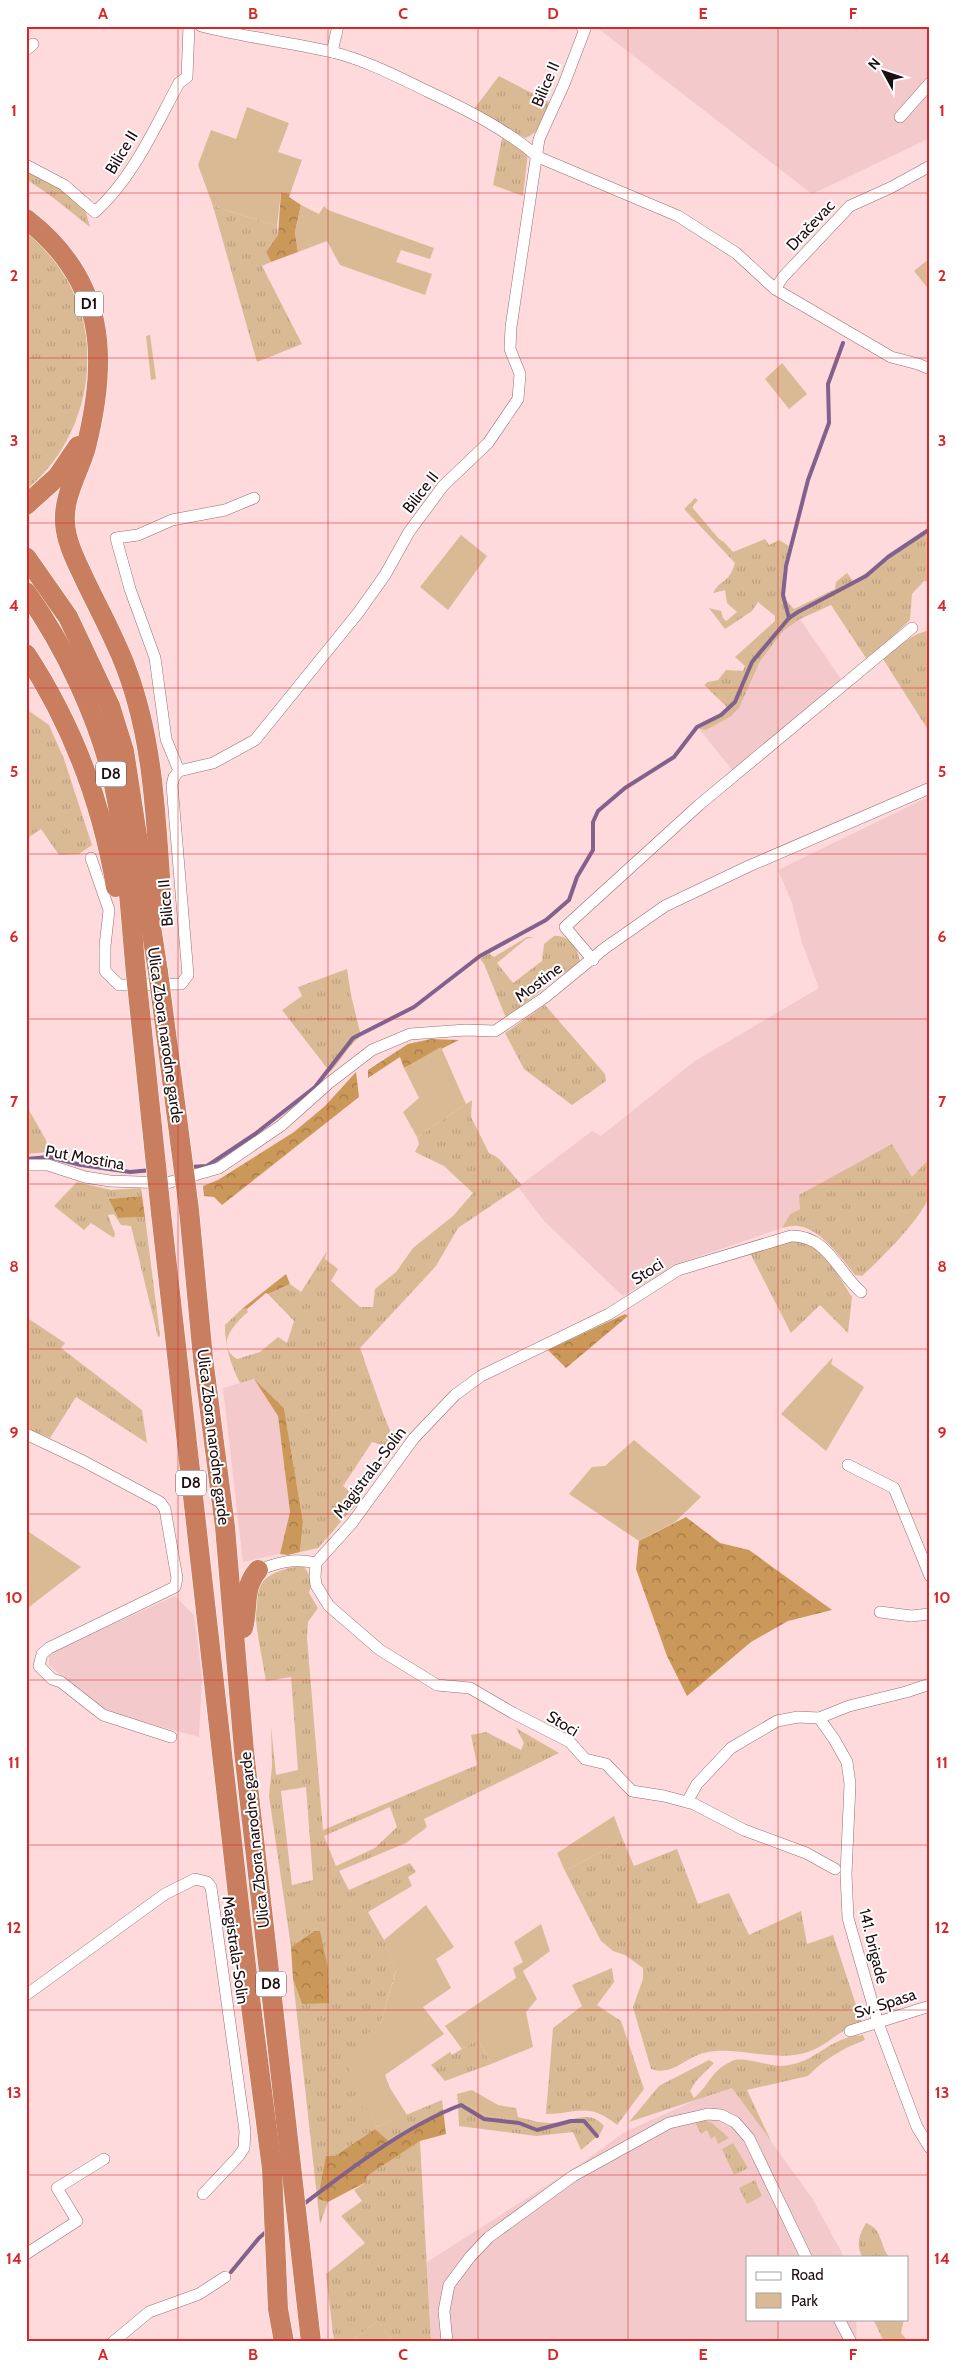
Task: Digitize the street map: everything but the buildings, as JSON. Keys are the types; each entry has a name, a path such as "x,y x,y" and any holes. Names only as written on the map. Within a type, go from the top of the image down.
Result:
{"highway":[{"name":"D1","path":"26,219 58,249 73,268 84,290 92,313 100,361 98,386 93,410 84,434 58,477 26,505"},
{"path":"93,410 86,448 66,502 65,523 71,550 126,668 140,711 157,740 154,799 162,906 150,921"},
{"name":"Ulica Zbora narodne garde","path":"28,559 68,617 110,706 124,752 158,972 189,1210 203,1358 225,1527 237,1650 244,1751 281,2168 278,2309 284,2342"},
{"name":"Ulica Zbora narodne garde","path":"26,592 72,669 96,728 114,784 122,830 161,1213 247,1974 304,2289 311,2342"},
{"path":"26,654 64,718 84,767 114,871 123,940 136,974"},
{"path":"237,1650 247,1614 246,1592 250,1580 258,1570"},
{"path":"304,2289 316,2342"},
{"path":"278,2309 279,2342"}],"street":[{"name":"Bilice II","path":"26,165 64,185 95,212 114,196 147,142 179,83 187,77 189,26"},
{"path":"201,26 251,38 332,52 360,61 398,77 464,109 526,147 538,157 678,216 736,253 775,289 891,357 930,369"},
{"path":"332,52 338,26"},
{"name":"Bilice II","path":"91,858 109,910 105,946 105,971 119,985 182,984 188,975 172,785 174,777 179,772 213,764 255,740 358,613 385,575 409,532 443,486 488,443 518,399 520,374 510,349 511,326 538,157 539,139 564,84 585,29 581,26"},
{"path":"900,117 930,83"},
{"name":"Dračevac","path":"775,289 783,277 850,206 892,187 930,166"},
{"path":"179,772 157,740 154,658 130,589 116,538 138,535 172,520 224,510 254,498"},
{"path":"592,960 565,927 699,805 912,628"},
{"name":"Mostine","path":"167,1184 219,1168 282,1125 330,1083 372,1050 410,1034 466,1030 496,1031 544,998 605,948 666,906 750,866 930,788"},
{"name":"Put Mostina","path":"26,1165 48,1165 85,1177 167,1184"},
{"name":"Stoci","path":"448,1401 482,1376 609,1314 678,1270 791,1236 811,1238 820,1244 861,1292"},
{"name":"Magistrala-Solin","path":"316,1563 361,1511 414,1438 448,1401"},
{"path":"26,1434 83,1461 160,1502 165,1509 176,1568 176,1583 172,1590 49,1648 42,1654 39,1666 52,1679 61,1682 103,1715 171,1737"},
{"path":"848,1465 894,1488 930,1576"},
{"path":"258,1570 277,1563 299,1559 316,1563"},
{"name":"Stoci","path":"316,1563 316,1585 329,1606 380,1650 437,1685 470,1688 512,1713 570,1742 585,1759 606,1764 632,1792 664,1796 687,1802"},
{"path":"880,1612 911,1616 930,1614"},
{"path":"835,1869 806,1853 744,1830 687,1802 697,1784 731,1748 777,1721 798,1717 819,1718 849,1706 930,1684"},
{"name":"141. brigade","path":"819,1718 847,1762 850,1784 846,1874 848,1918 878,2023 917,2127 930,2148"},
{"name":"Magistrala-Solin","path":"26,1995 165,1894 195,1880 207,1882 211,1887 245,2131 244,2148 238,2157 203,2194"},
{"name":"Sv. Spasa","path":"850,2032 930,2006"},
{"path":"448,2342 444,2311 450,2285 475,2251 489,2237 573,2176 669,2123 708,2114 721,2115 735,2122 749,2138 806,2256"},
{"path":"26,2254 76,2221 57,2188 104,2159"},
{"path":"113,2342 149,2312 199,2294 225,2277"},
{"path":"840,2320 851,2342"}],"shaded area":[{"path":"595,26 930,26 930,138 812,194"},
{"path":"800,619 841,679 733,771 699,729 706,730 730,717 759,663 783,631"},
{"path":"930,796 930,1158 912,1178 892,1144 800,1209 790,1214 782,1228 677,1264 623,1296 545,1222 518,1187 592,1131 601,1136 695,1061 819,988 802,943 792,903 778,870"},
{"path":"254,1379 278,1416 290,1512 280,1554 243,1562 223,1388"},
{"path":"175,1596 194,1615 202,1676 199,1737 128,1718 97,1706 49,1665 49,1656 52,1652"},
{"path":"732,2087 812,2198 843,2256 746,2256 746,2320 856,2320 857,2342 431,2342 427,2262 585,2161 623,2133 709,2094"}],"green space":[{"path":"499,76 549,102 541,123 530,136 525,138 474,109"},
{"path":"247,107 289,123 278,152 302,160 290,194 281,192 277,226 213,206 198,165 211,130 236,139"},
{"path":"502,138 528,152 523,196 493,185"},
{"path":"26,170 55,185 85,209 90,227 26,179"},
{"path":"281,192 290,194 289,197 301,205 295,232 298,252 271,262 266,252 278,235"},
{"path":"301,205 319,214 324,206 328,210 434,248 430,259 401,250 396,262 432,274 425,295 340,265 327,241 298,252 295,232"},
{"path":"213,206 277,226 278,235 266,252 271,262 262,266 302,344 257,362"},
{"path":"26,232 54,258 73,289 84,324 88,360 83,397 71,431 52,463 26,490"},
{"path":"930,258 930,291 914,271"},
{"path":"150,335 156,379 151,380 146,336"},
{"path":"782,363 807,394 789,409 765,379"},
{"path":"695,498 698,500 692,507 719,539 733,552 765,539 769,545 779,540 789,546 783,571 782,596 794,609 835,589 836,582 847,573 853,581 930,528 930,582 924,581 912,594 910,620 888,641 866,658 831,605 800,619 783,631 759,663 739,708 730,717 706,730 699,729 701,724 720,716 729,709 704,685 718,680 726,670 743,671 745,666 735,657 775,621 775,616 758,602 752,611 725,629 709,608 721,611 726,621 737,612 727,603 725,590 713,593 730,575 735,563 684,509"},
{"path":"461,535 487,556 448,610 420,587"},
{"path":"930,630 930,733 883,659 911,638"},
{"path":"29,711 49,725 64,759 92,845 79,854 59,855 41,829 26,839 26,712"},
{"path":"554,936 564,937 572,944 580,963 543,986 542,990 506,1018 484,964 480,959 489,953 494,957 527,937 534,937 526,939 497,963 513,983 542,961 544,944"},
{"path":"347,969 361,1036 352,1044 330,1072 282,1010 302,996 298,987"},
{"path":"545,1005 605,1074 606,1081 572,1105 524,1069 505,1033"},
{"path":"431,1039 459,1040 404,1068 400,1057 368,1078 368,1070 408,1044"},
{"path":"441,1047 466,1104 417,1137 403,1112 419,1098 404,1068"},
{"path":"356,1072 359,1097 222,1205 214,1197 204,1196 203,1186 218,1180 294,1132 325,1106"},
{"path":"472,1100 471,1117 489,1153 498,1158 522,1185 458,1228 436,1266 360,1348 398,1449 372,1442 343,1486 360,1500 318,1548 300,1552 303,1522 284,1408 254,1379 240,1383 233,1369 227,1348 225,1325 243,1308 247,1309 248,1312 233,1328 227,1341 230,1353 237,1359 260,1352 278,1337 287,1343 294,1321 268,1294 290,1284 301,1292 327,1251 325,1259 338,1269 331,1281 360,1307 373,1307 375,1289 396,1272 413,1248 453,1216 473,1193 444,1166 415,1152 419,1144 417,1137"},
{"path":"26,1105 46,1140 48,1152 26,1154"},
{"path":"892,1144 912,1177 930,1158 930,1193 927,1202 912,1224 862,1276 855,1275 830,1245 814,1232 798,1226 782,1228 790,1214 800,1209 799,1195"},
{"path":"77,1182 111,1190 141,1188 142,1196 110,1199 118,1218 145,1217 160,1336 158,1337 131,1226 121,1225 114,1214 108,1215 115,1234 114,1238 91,1223 84,1230 54,1206"},
{"path":"142,1196 145,1217 118,1218 109,1199"},
{"path":"793,1240 804,1243 821,1254 828,1261 852,1297 848,1333 820,1305 791,1333 750,1253"},
{"path":"286,1274 290,1284 268,1294 266,1293 247,1309 243,1308"},
{"path":"625,1314 628,1316 566,1368 548,1350"},
{"path":"26,1317 65,1343 61,1348 142,1410 147,1443 76,1397 50,1438 26,1428"},
{"path":"833,1357 831,1364 864,1387 826,1451 781,1414"},
{"path":"254,1379 284,1408 303,1522 300,1552 288,1555 280,1554 290,1512 278,1416"},
{"path":"634,1440 701,1497 675,1522 639,1541 569,1494 592,1467 605,1466"},
{"path":"686,1517 720,1543 749,1550 832,1610 788,1621 751,1642 687,1696 667,1656 636,1569 639,1541"},
{"path":"26,1530 81,1567 29,1607 26,1606"},
{"path":"304,1566 312,1580 309,1593 318,1608 308,1622 307,1638 323,1830 477,1765 471,1735 486,1732 521,1750 524,1743 516,1728 559,1753 424,1819 427,1827 406,1843 339,1871 349,1890 410,1863 416,1872 408,1877 412,1886 368,1912 384,1940 396,1970 381,2021 345,2057 364,2109 368,2106 377,2127 442,2100 443,2109 390,2142 375,2129 335,2156 318,2198 328,2202 320,2224 293,1979 302,2004 314,1931 291,1947 269,1796 272,1766 271,1726 276,1775 298,1770 291,1677 266,1681 255,1611 257,1593 264,1580 276,1572","holes":["306,1787 313,1880 292,1885 281,1791","390,1807 397,1827 375,1848 336,1866 324,1836"]},
{"path":"614,1816 623,1840 565,1871 557,1853"},
{"path":"623,1840 634,1866 677,1849 698,1904 729,1893 749,1935 801,1911 807,1944 833,1935 862,2023 847,2029 822,2046 795,2055 783,2056 733,2051 708,2052 693,2057 673,2068 659,2071 651,2069 633,2007 643,1979 643,1968 625,1955 613,1951 601,1941 565,1871"},
{"path":"426,1905 454,1947 436,1959 451,1988 423,2007 444,2034 385,2075 390,2088 407,2115 377,2127 368,2107 364,2110 344,2057 381,2021 396,1971 384,1940"},
{"path":"541,1924 550,1951 523,1971 537,1999 526,2012 533,2047 491,2064 478,2039 462,2049 445,2026 516,1978 513,1968 523,1962 514,1942"},
{"path":"314,1931 320,1931 328,1969 329,2003 302,2004 293,1979 291,1947"},
{"path":"612,1968 614,1982 597,2005 621,2021 644,2089 617,2125 598,2113 590,2111 582,2110 546,2114 553,2028 582,2006 572,1985"},
{"path":"863,2035 865,2040 835,2055 808,2076 747,2090 771,2141 732,2088 629,2122 659,2086 709,2060 714,2063 696,2081 690,2091 694,2098 719,2069 732,2061 748,2060 776,2066 791,2065 808,2059 836,2042"},
{"path":"478,2039 491,2064 445,2081 431,2065 450,2052 452,2055"},
{"path":"472,2090 498,2105 509,2107 509,2119 487,2116 473,2107 458,2103 457,2094"},
{"path":"458,2103 473,2107 487,2116 509,2119 509,2107 516,2108 518,2117 537,2122 556,2123 585,2117 598,2120 604,2126 600,2134 581,2150 573,2132 536,2136 459,2126"},
{"path":"443,2109 446,2134 420,2141 367,2176 366,2182 328,2202 318,2199 326,2156 335,2156 375,2129 390,2142"},
{"path":"700,2119 712,2123 729,2138 718,2144 715,2136 711,2139 707,2130 701,2134 695,2122"},
{"path":"420,2141 431,2342 393,2342 378,2321 350,2342 334,2342 326,2274 365,2243 341,2216 362,2201 354,2190 366,2182 367,2176"},
{"path":"733,2143 748,2168 734,2175 722,2149"},
{"path":"755,2180 762,2196 747,2204 739,2188"},
{"path":"866,2223 875,2229 888,2256 862,2256 859,2239"},
{"path":"873,2320 904,2320 901,2333 909,2342 884,2342"},
{"path":"378,2321 393,2342 350,2342"}],"waterway":[{"path":"789,618 783,595 786,566 808,480 829,423 828,384 843,343"},
{"path":"189,1167 207,1166 255,1134 315,1087 353,1038 414,1007 480,956 546,920 569,900 577,877 593,850 593,822 598,811 625,788 674,757 697,727 721,715 735,702 752,662 789,618 866,576 888,557 930,529"},
{"path":"26,1159 49,1157 81,1165 130,1172 152,1170"},
{"path":"301,2206 398,2137 461,2105 484,2119 519,2123 537,2130 571,2121 584,2121 597,2136"},
{"path":"231,2272 267,2231"}]}
